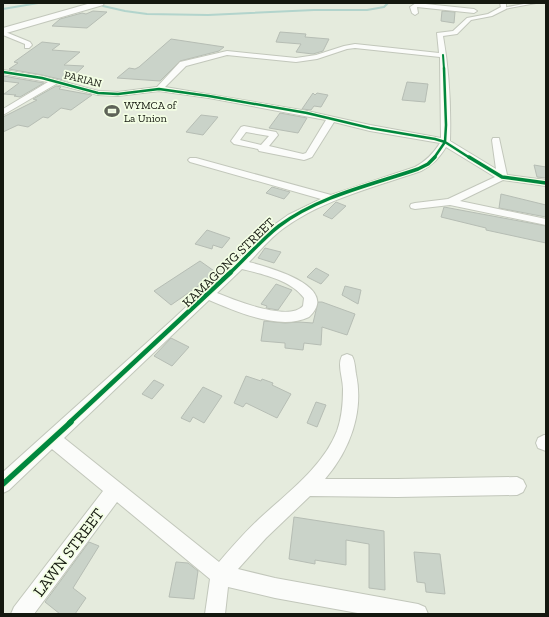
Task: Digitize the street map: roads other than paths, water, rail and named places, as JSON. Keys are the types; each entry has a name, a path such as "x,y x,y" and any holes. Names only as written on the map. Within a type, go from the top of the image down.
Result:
{"main road":[{"path":"3,32 100,3"}],"street":[{"path":"445,142 446,125 442,55 439,34 455,33 474,14 476,3"},
{"path":"415,13 413,7 416,5 490,15 504,6"},
{"path":"3,32 28,43 28,47"},
{"path":"159,89 183,64 230,53 296,60 317,57 346,47 355,46 442,55"},
{"name":"PARIAN","path":"3,72 55,81 98,93 108,94 159,89 232,100 445,142 502,176"},
{"path":"3,113 55,81"},
{"path":"262,149 304,157 307,156 331,119"},
{"path":"496,140 502,176"},
{"name":"KAMAGONG STREET","path":"3,484 209,295 290,218 333,199 418,169 428,164 436,156 445,142"},
{"path":"194,160 333,199"},
{"path":"450,202 502,176 546,183"},
{"path":"415,206 450,202 546,222"},
{"path":"209,295 246,310 271,316 295,316 303,314 308,310 312,303 312,298 309,293 296,284 270,272 240,264"},
{"path":"215,614 220,575 263,527 308,487 335,454 346,429 349,414 351,390 347,360"},
{"path":"52,439 220,575 276,588 418,614"},
{"path":"308,487 398,488 517,486"},
{"name":"LAWN STREET","path":"21,614 115,490"}],"lane":[{"path":"504,6 534,3"}],"waterway":[{"path":"3,9 38,3"},
{"path":"103,6 147,14 208,15 314,10 367,10 384,7 388,3"}],"place":[{"name":"WYMCA of La Union","path":"112,111"}]}
